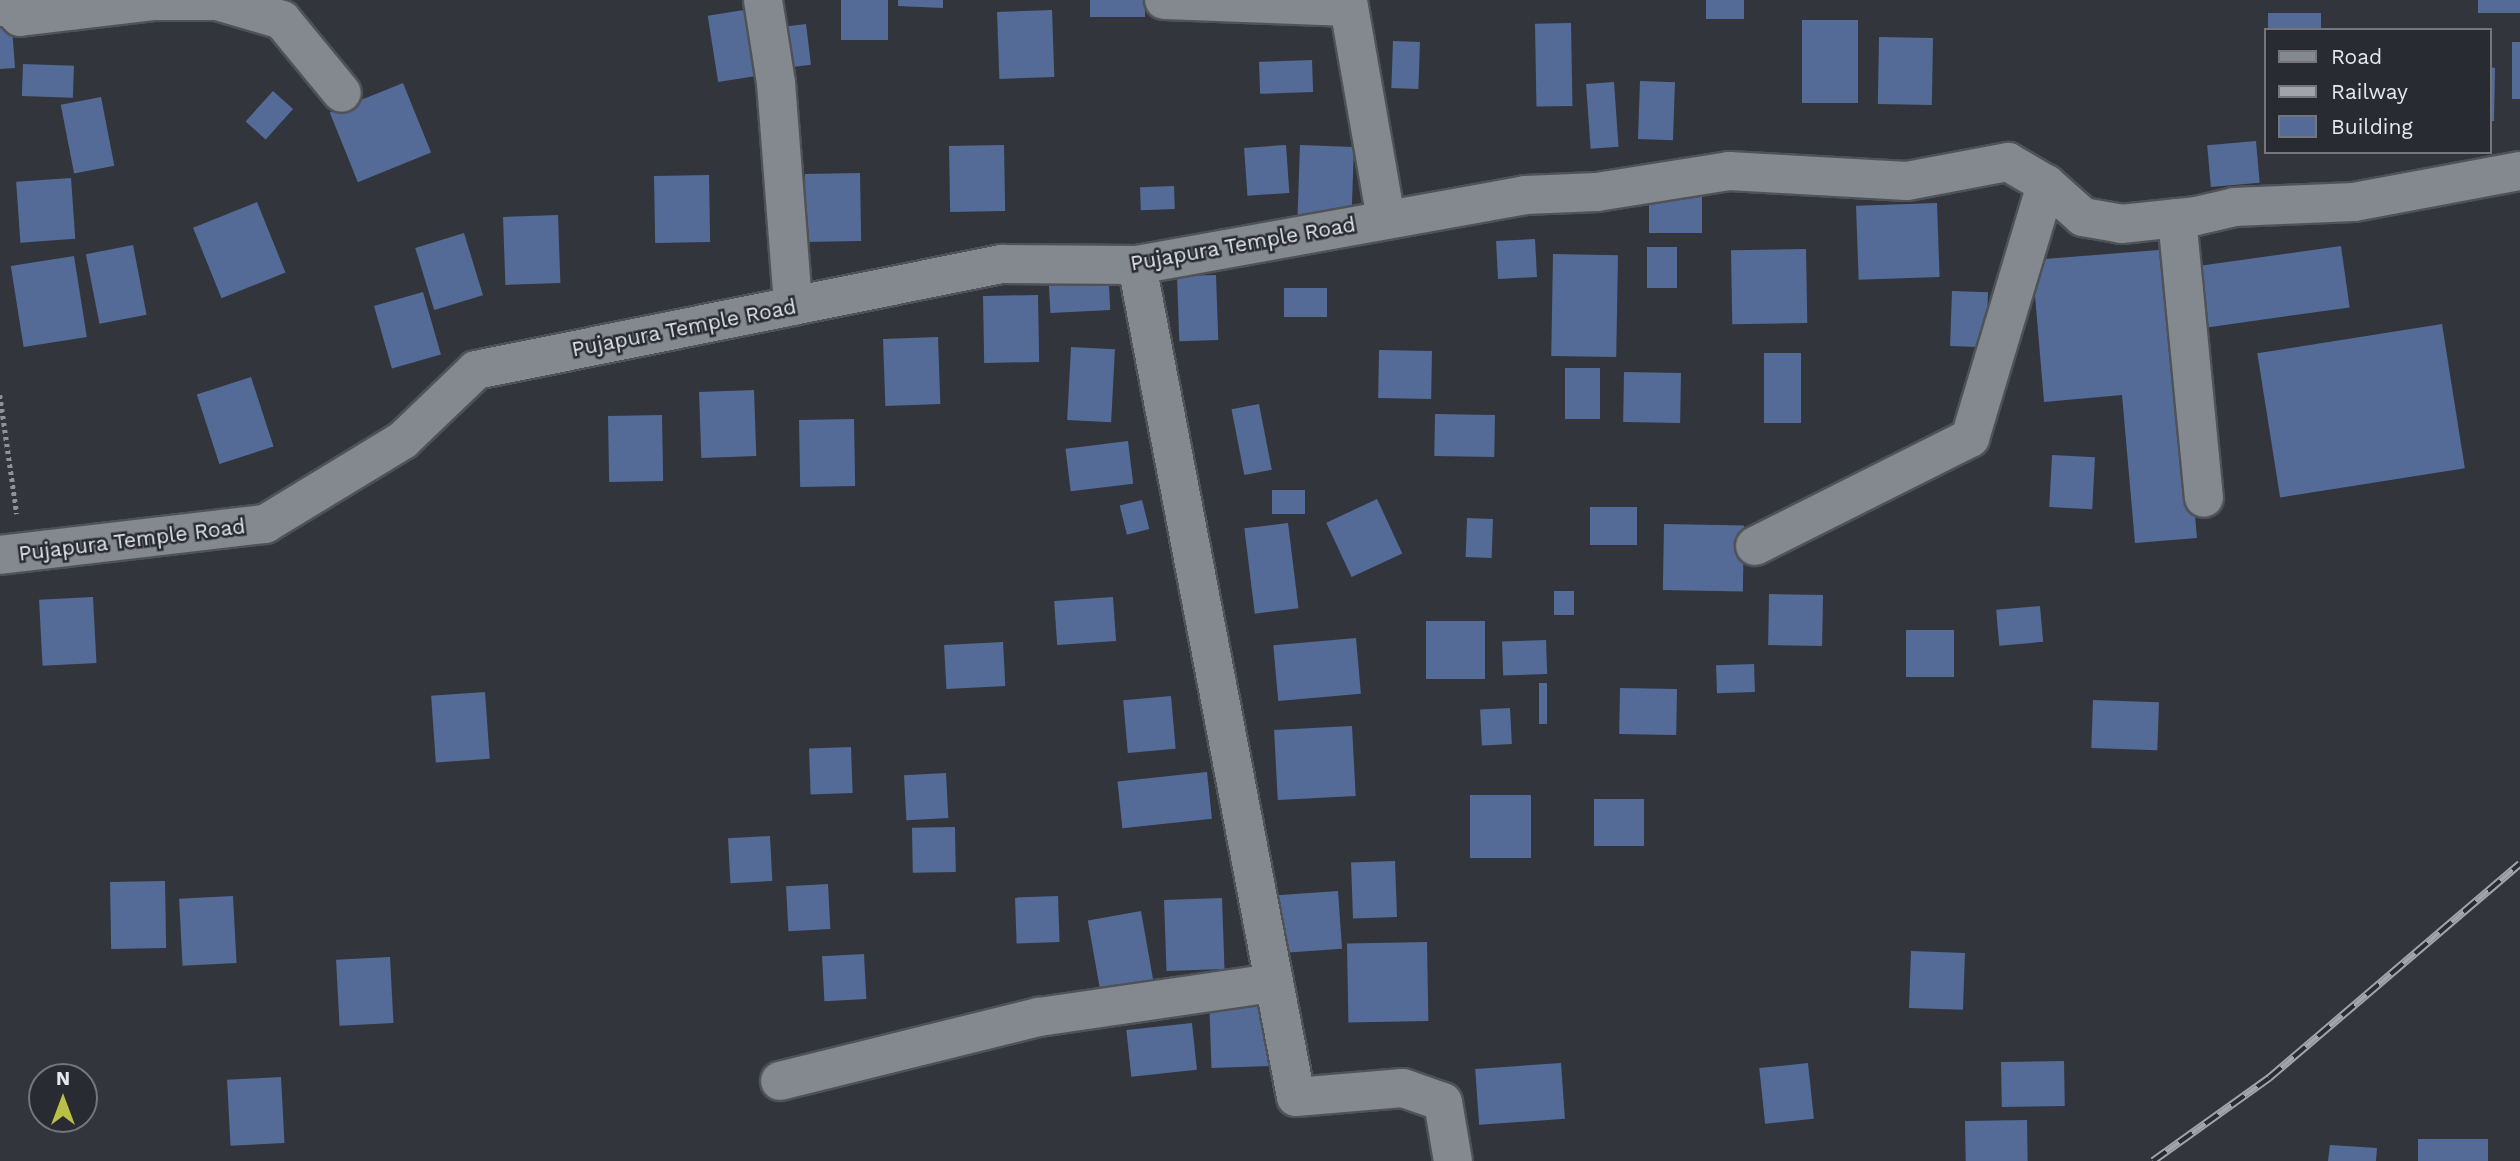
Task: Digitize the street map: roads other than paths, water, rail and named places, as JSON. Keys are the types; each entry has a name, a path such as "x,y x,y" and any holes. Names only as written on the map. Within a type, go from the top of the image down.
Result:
{"street":[{"path":"763,0 776,83 793,306"},
{"path":"1164,0 1349,7 1386,219"},
{"path":"0,7 10,7 20,17 155,2 217,1 282,20 342,93"},
{"name":"Pujapura Temple Road","path":"11,554 265,524 403,439 476,370 1000,264 1137,265 1525,195 1597,192 1729,172 1907,181 2008,162 2046,184 2082,217 2121,224 2177,218 2234,207 2354,202 2520,171"},
{"path":"1755,546 1970,438 2046,184"},
{"path":"2177,218 2204,498"},
{"path":"1137,265 1296,1097 1403,1088 1443,1102 1453,1161"},
{"path":"780,1082 1040,1017 1273,983"}],"railway":[{"path":"2153,1161 2269,1078 2520,864"}]}
